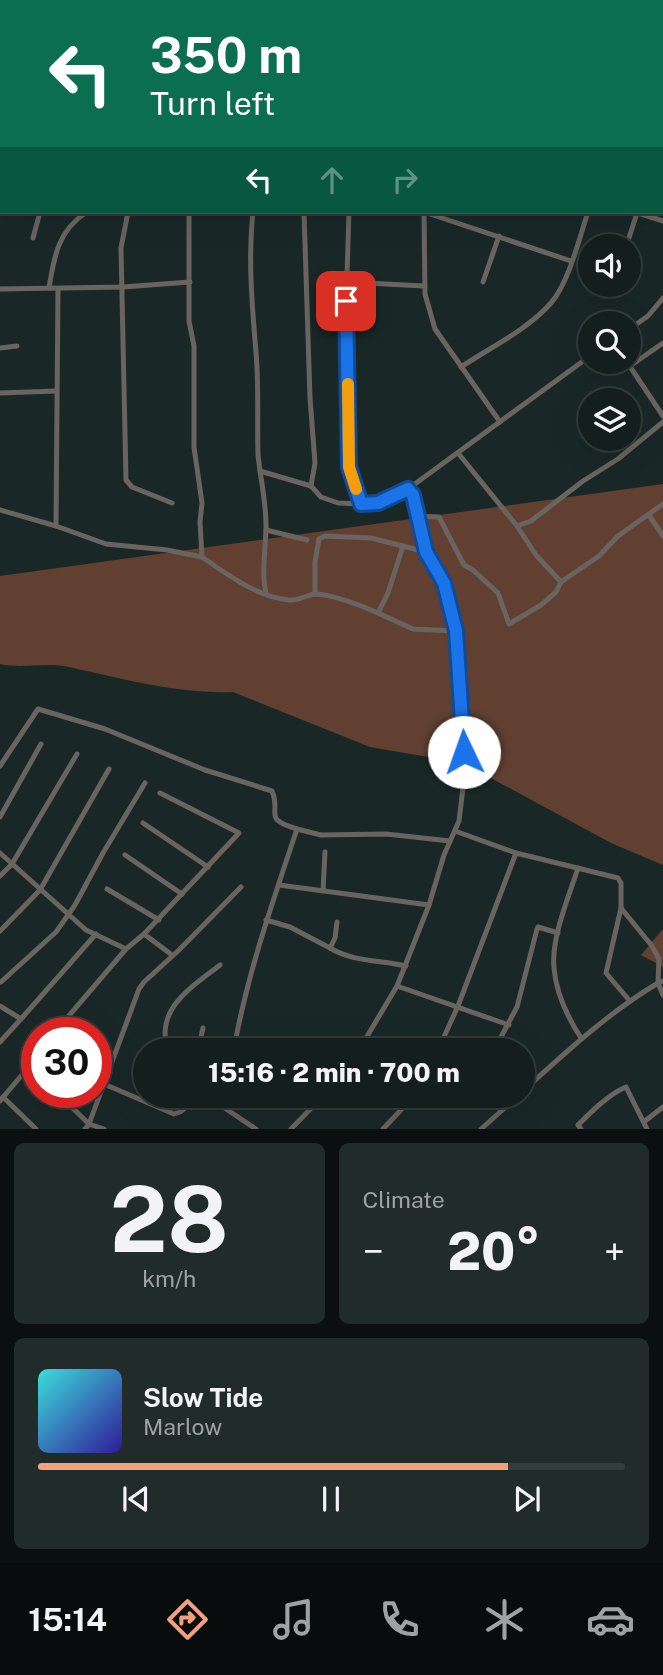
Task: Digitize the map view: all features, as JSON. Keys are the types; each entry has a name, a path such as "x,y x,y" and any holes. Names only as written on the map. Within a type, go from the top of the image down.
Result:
{"street":[{"path":"33,238 39,214"},
{"path":"49,288 55,250 75,219 84,214"},
{"path":"128,214 121,242 126,480 132,487 172,503"},
{"path":"189,214 189,321 194,346 194,447 202,503 202,557"},
{"path":"253,214 249,252 256,352 258,455 266,530 266,593"},
{"path":"304,214 310,398 315,463 311,486"},
{"path":"349,214 345,338 349,467 361,504"},
{"path":"424,214 424,286 435,329 500,422"},
{"path":"430,214 571,261"},
{"path":"461,367 533,320 552,302 588,214"},
{"path":"630,234 635,214"},
{"path":"642,214 663,221"},
{"path":"483,282 499,236"},
{"path":"0,289 123,287 190,282"},
{"path":"347,282 424,286"},
{"path":"56,526 58,289"},
{"path":"641,321 663,298"},
{"path":"641,357 663,343"},
{"path":"0,348 17,346"},
{"path":"260,471 311,486 321,497 338,503 378,503 408,489 578,365"},
{"path":"636,374 662,412"},
{"path":"0,393 57,391"},
{"path":"517,526 531,521 583,481 618,459 663,422"},
{"path":"458,453 517,526 536,555 561,582"},
{"path":"408,489 413,495 426,552 444,583 456,631 464,752"},
{"path":"416,516 439,517 464,565 473,569 498,593 509,624 541,605 556,592 561,582 599,556 611,542 663,504"},
{"path":"0,510 106,544 167,550 202,557 240,583 277,598 293,601 315,594 360,605 414,629 456,631"},
{"path":"649,515 663,536"},
{"path":"266,530 307,540"},
{"path":"315,594 315,562 319,539 322,537 372,538 426,552"},
{"path":"378,613 388,593 403,547"},
{"path":"0,766 38,709 105,729 205,770 272,791 273,810 279,824 321,835 386,834 450,841"},
{"path":"0,817 41,744"},
{"path":"0,876 12,864 77,754"},
{"path":"366,1038 397,986 429,905 459,821 466,762"},
{"path":"0,931 40,890 109,769"},
{"path":"1,982 56,932 68,916 145,783"},
{"path":"68,1017 126,949 159,920 239,833 160,793"},
{"path":"143,823 208,867"},
{"path":"236,1038 249,978 297,829"},
{"path":"455,831 516,853 618,877 621,883 621,908 606,973 629,1000"},
{"path":"323,891 325,852"},
{"path":"0,853 86,930 126,949"},
{"path":"443,1038 516,853"},
{"path":"125,855 182,894"},
{"path":"578,867 558,933 554,967 567,1017 581,1038"},
{"path":"279,885 429,905"},
{"path":"112,1059 139,989 241,887"},
{"path":"107,889 159,920"},
{"path":"621,908 652,946 659,959 663,995"},
{"path":"266,920 290,926 340,954 406,966"},
{"path":"330,948 335,939 337,922"},
{"path":"501,1038 517,1007 538,927 558,933"},
{"path":"23,1017 96,934"},
{"path":"144,934 172,955"},
{"path":"659,959 663,950"},
{"path":"165,1038 164,1031 176,1000 220,965"},
{"path":"535,1080 581,1038 629,1000 661,982"},
{"path":"397,986 509,1025"},
{"path":"0,1006 21,1019 0,1042"},
{"path":"201,1038 203,1028"},
{"path":"21,1076 2,1099 36,1129"},
{"path":"112,1087 133,1096"},
{"path":"578,1128 617,1091 626,1087 647,1129"},
{"path":"645,1121 663,1107"},
{"path":"70,1108 87,1126 104,1129"},
{"path":"87,1126 94,1108"},
{"path":"160,1108 174,1114 184,1108"},
{"path":"224,1108 256,1129"},
{"path":"293,1128 312,1108"},
{"path":"383,1129 403,1108"},
{"path":"481,1129 505,1108"}],"shaded area":[{"path":"663,484 663,865 611,843 463,763 370,747 233,692 171,688 60,666 0,664 0,576"},
{"path":"663,929 663,967 641,955"}],"slow traffic":[{"path":"348,384 349,467 356,489"}],"route":[{"path":"346,301 349,467 353,483 361,504 378,503 408,489 413,495 426,552 440,572 449,597 456,631 464,752"}]}
